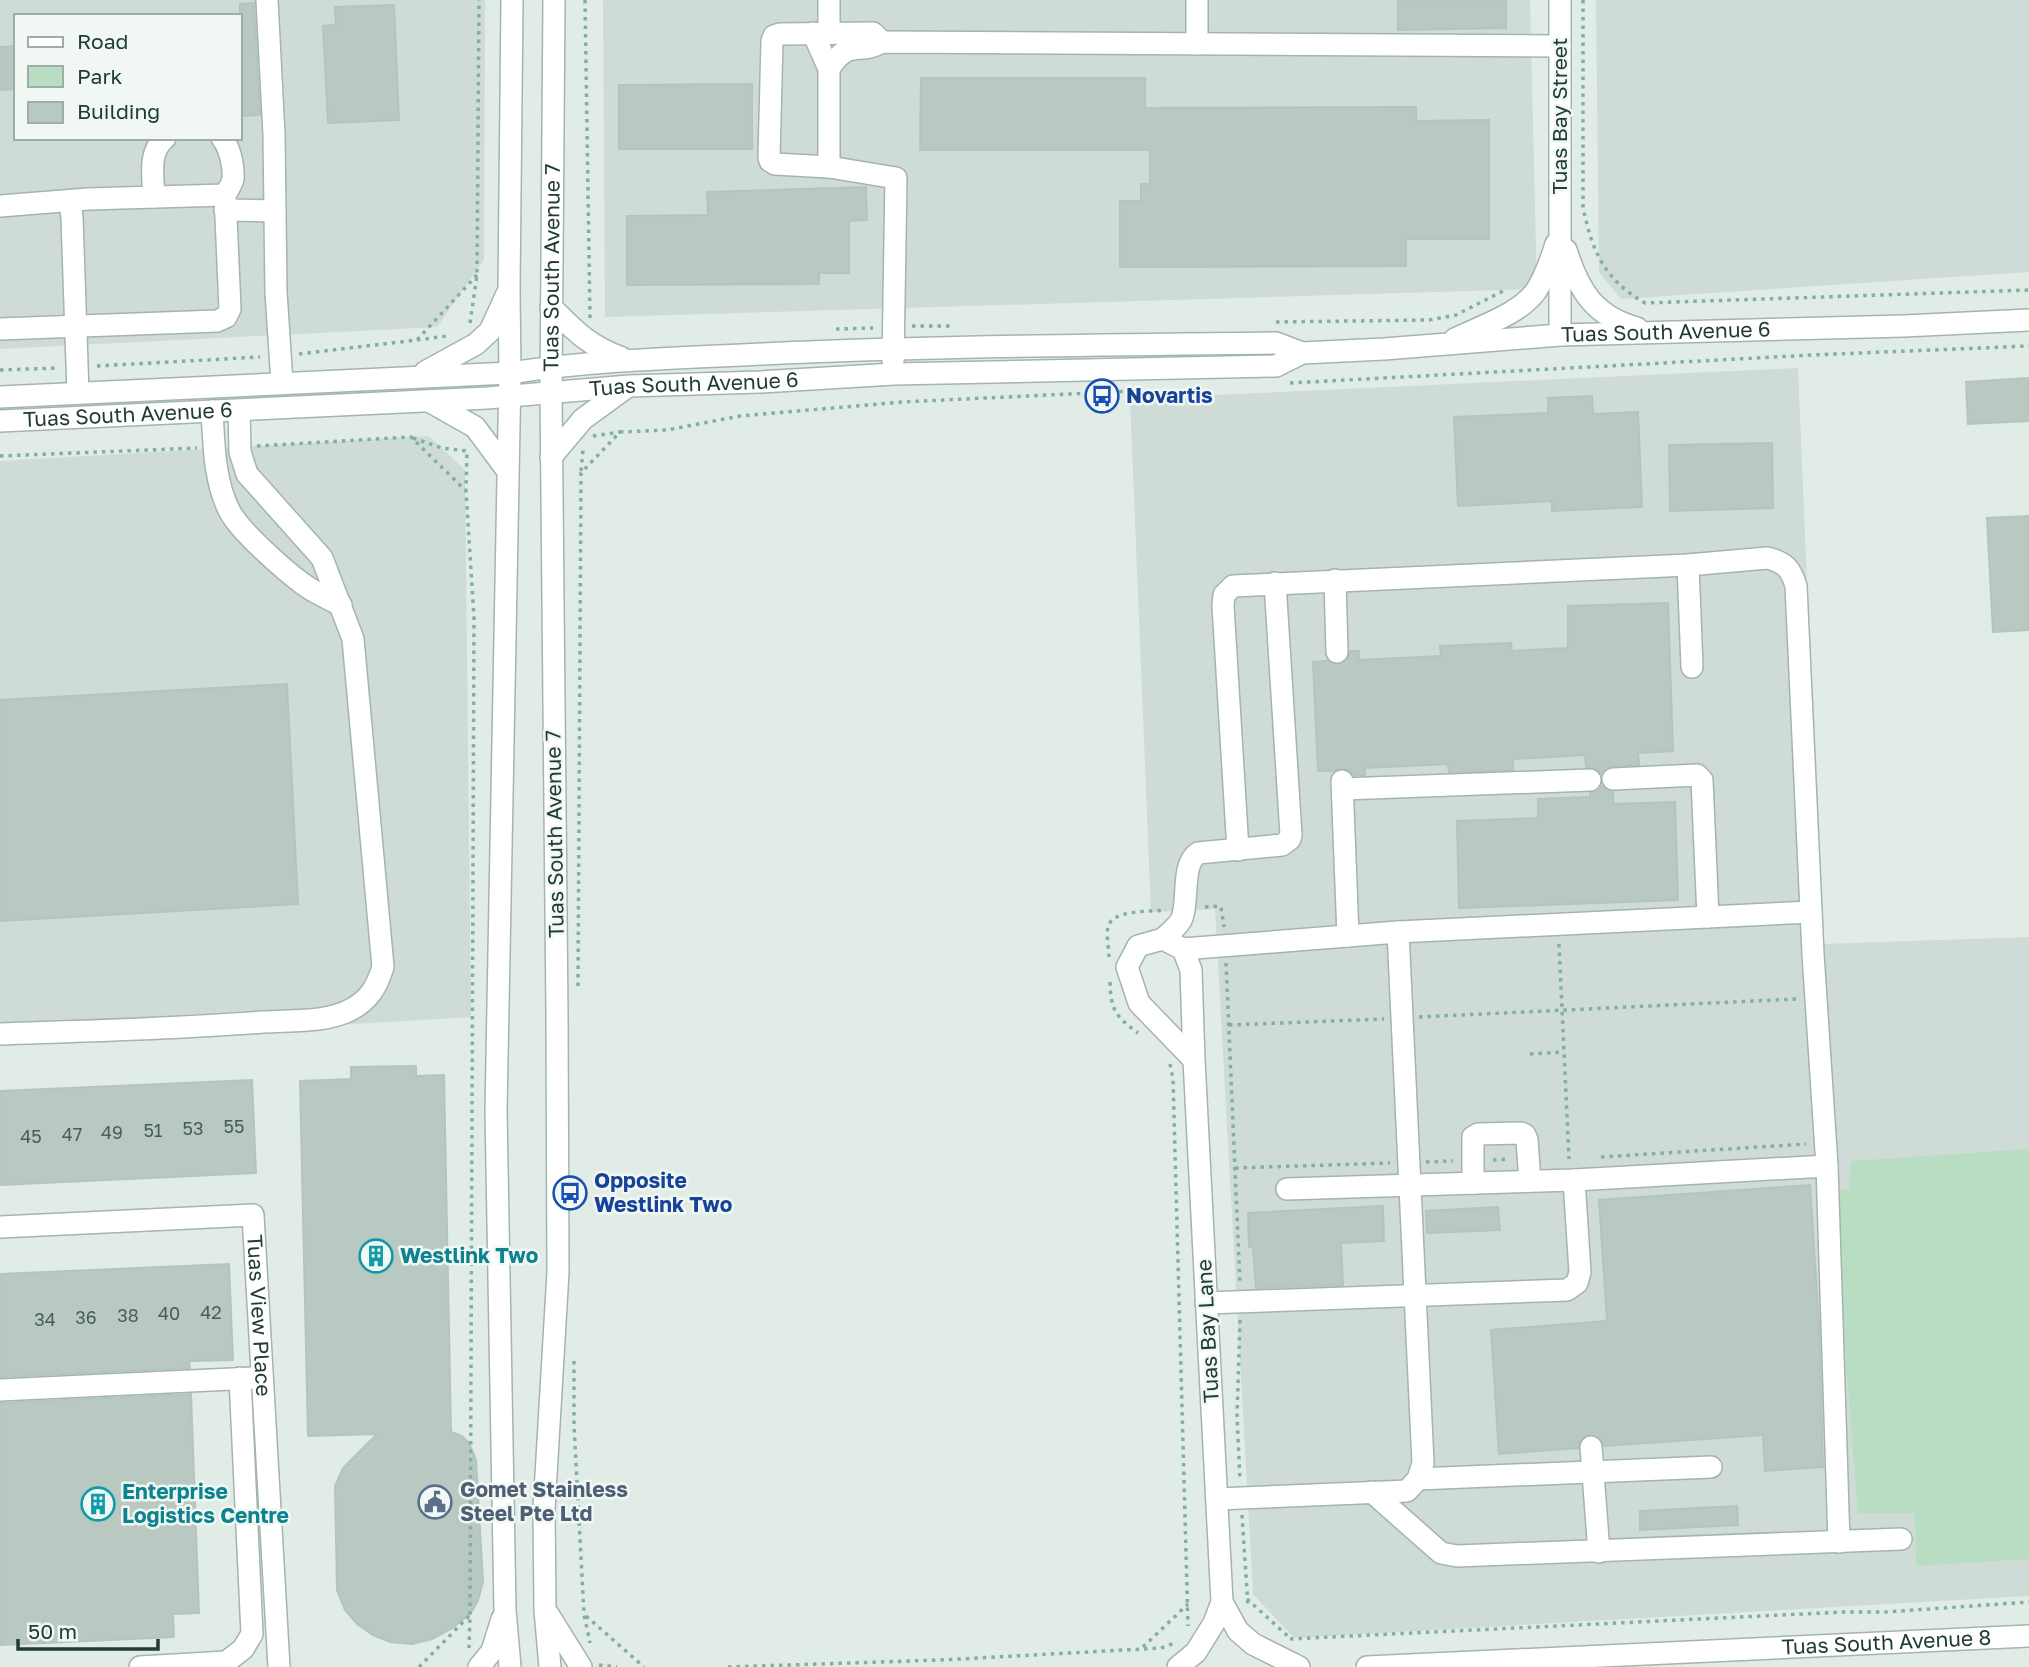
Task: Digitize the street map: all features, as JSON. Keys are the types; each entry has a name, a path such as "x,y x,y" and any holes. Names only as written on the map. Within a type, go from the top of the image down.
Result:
{"street":[{"path":"267,0 274,135 276,292 282,383"},
{"name":"Tuas South Avenue 7","path":"510,1667 505,1610 496,1111 510,373 512,0"},
{"name":"Tuas South Avenue 7","path":"550,1667 545,1609 544,1509 558,1272 551,457 554,0"},
{"path":"829,0 821,33 830,69 829,167"},
{"path":"1197,0 1197,44"},
{"name":"Tuas Bay Street","path":"1560,0 1560,335"},
{"path":"882,42 873,33 776,34 772,41 770,161 775,164 829,167 896,178 894,374"},
{"path":"830,69 838,56 849,49 873,47 882,42 1560,46"},
{"path":"154,197 155,148 163,140"},
{"path":"0,329 217,321 226,317 230,309 225,203 233,181 230,153 224,140"},
{"path":"0,206 154,197 225,203 275,211"},
{"path":"70,202 78,393"},
{"name":"Tuas Bay Street","path":"1560,232 1574,275 1585,296 1617,323 1648,331"},
{"name":"Tuas Bay Street","path":"1447,343 1511,312 1530,299 1546,270 1560,232"},
{"path":"417,376 477,344 490,331 509,289"},
{"path":"551,307 597,349 626,360"},
{"name":"Tuas South Avenue 6","path":"0,421 509,397 629,386 894,374 1276,366 1302,353 1560,335 2029,320"},
{"name":"Tuas South Avenue 6","path":"0,397 510,373 551,366 893,337 1276,343 1302,353"},
{"path":"551,457 583,419 629,386"},
{"path":"429,401 475,427 507,470"},
{"path":"0,1034 213,1026 324,1018 351,1010 368,998 377,984 383,967 353,639 322,558 247,474 240,452 239,410"},
{"path":"212,411 220,485 231,513 251,537 304,585 341,606"},
{"path":"220,485 247,474"},
{"path":"1238,850 1225,655 1224,595 1233,586 1688,565 1767,558 1777,560 1792,571 1796,586 1811,912 1827,1166 1839,1542"},
{"path":"1688,565 1692,667"},
{"path":"1335,580 1337,652"},
{"path":"1194,1060 1139,1003 1127,967 1138,946 1163,939 1181,921 1185,909 1189,865 1193,856 1198,853 1282,845 1290,839 1275,583"},
{"path":"1613,779 1697,775 1702,780 1708,917"},
{"path":"1348,936 1343,785 1590,780"},
{"path":"1163,939 1183,948 1398,932 1811,912"},
{"path":"1217,1499 1407,1490 1418,1479 1423,1463 1398,932"},
{"name":"Tuas Bay Lane","path":"1178,1667 1196,1652 1214,1623 1222,1602 1191,970 1183,948"},
{"path":"1473,1183 1473,1137 1478,1134 1525,1135 1530,1181"},
{"path":"1287,1189 1530,1181 1572,1169 1827,1166"},
{"path":"1206,1303 1567,1290 1577,1283 1580,1272 1572,1169"},
{"name":"Tuas View Place","path":"0,1227 253,1215 251,1378 279,1667"},
{"path":"0,1390 251,1378 251,1634 243,1649 226,1662 140,1667"},
{"path":"1591,1447 1599,1552"},
{"path":"1418,1479 1711,1467"},
{"path":"1372,1492 1441,1553 1457,1556 1901,1539"},
{"name":"Tuas Bay Lane","path":"1222,1602 1238,1631 1253,1644 1299,1667"},
{"path":"545,1609 589,1660"},
{"path":"473,1660 492,1651 505,1610"},
{"name":"Tuas South Avenue 8","path":"1367,1667 2029,1636"}],"path":[{"path":"468,334 477,275 480,0"},
{"path":"585,0 590,310 594,328"},
{"path":"1583,0 1583,207 1595,251 1608,272 1626,292 1645,303 2029,290"},
{"path":"416,340 477,275"},
{"path":"1264,322 1429,320 1456,315 1512,287"},
{"path":"827,330 893,337 962,326"},
{"path":"0,370 281,356 455,335"},
{"path":"1286,383 2029,346"},
{"path":"585,437 667,430 740,416 902,402 1135,391"},
{"path":"581,473 620,432"},
{"path":"240,447 411,437 442,448 467,452 466,491 474,618 470,1615 473,1660"},
{"path":"411,437 466,491"},
{"path":"0,456 215,447"},
{"path":"578,998 581,473 584,449"},
{"path":"1110,960 1108,926 1115,916 1222,907 1241,1302 1237,1416 1248,1609"},
{"path":"1558,924 1572,1169"},
{"path":"1110,973 1111,999 1115,1013 1142,1036"},
{"path":"1229,1025 1816,999"},
{"path":"1530,1054 1564,1052"},
{"path":"1167,1058 1173,1079 1188,1630"},
{"path":"574,1359 574,1425 589,1660 617,1667"},
{"path":"1247,1599 1291,1639"},
{"path":"1281,1639 1886,1612 2029,1602"},
{"path":"1141,1649 1188,1604"},
{"path":"584,1614 644,1667"},
{"path":"419,1667 470,1615"},
{"path":"728,1667 941,1660 1161,1648 1186,1639"}],"shaded area":[{"path":"0,0 485,0 484,260 437,327 0,349"},
{"path":"603,0 1530,0 1537,289 605,317"},
{"path":"1596,0 2029,0 2029,272 1621,299 1599,272"},
{"path":"1798,368 1822,944 2029,937 2029,1596 1294,1638 1253,1594 1215,909 1151,912 1130,399"},
{"path":"429,436 465,470 471,1017 0,1045 0,461"}],"green space":[{"path":"2029,1149 2029,1559 1916,1566 1915,1513 1858,1513 1832,1191 1849,1189 1851,1161"}],"building":[{"path":"1398,0 1506,0 1506,28 1398,30"},
{"path":"254,3 260,115 242,116 240,4"},
{"path":"394,5 399,120 328,123 323,26 336,25 335,7"},
{"path":"14,46 14,89 0,90 0,47"},
{"path":"921,78 1145,78 1145,108 1416,107 1416,121 1489,120 1489,239 1406,239 1406,266 1120,267 1120,201 1141,201 1141,184 1150,184 1150,150 920,150"},
{"path":"752,84 752,149 619,149 619,85"},
{"path":"866,187 867,220 849,221 849,273 819,273 819,284 627,285 627,216 708,215 707,192"},
{"path":"2029,378 2029,421 1968,424 1966,382"},
{"path":"1592,396 1593,414 1638,412 1642,507 1552,511 1552,501 1458,506 1454,417 1548,413 1548,398"},
{"path":"1772,443 1773,508 1670,511 1669,445"},
{"path":"2029,516 2029,630 1993,632 1987,518"},
{"path":"1668,603 1673,751 1638,753 1639,765 1612,766 1601,773 1596,768 1586,767 1585,755 1513,759 1513,770 1449,772 1448,764 1365,768 1365,775 1354,775 1342,768 1318,771 1313,662 1327,661 1338,665 1348,659 1350,651 1359,651 1359,660 1441,656 1440,646 1511,643 1512,651 1568,648 1568,606"},
{"path":"287,684 298,904 0,921 0,700"},
{"path":"1602,786 1613,792 1613,804 1675,802 1678,900 1459,908 1457,821 1538,818 1538,799 1590,797 1590,793 1598,791"},
{"name":"Westlink Two","path":"416,1066 416,1076 444,1075 451,1432 462,1436 469,1443 476,1460 483,1582 471,1613 451,1629 432,1639 412,1644 390,1642 357,1624 345,1610 337,1590 335,1486 343,1468 377,1434 308,1436 300,1081 351,1079 351,1067"},
{"path":"252,1080 256,1173 0,1185 0,1091"},
{"path":"1810,1185 1819,1326 1823,1467 1765,1471 1763,1435 1604,1446 1601,1439 1591,1434 1583,1437 1578,1448 1499,1454 1491,1330 1607,1321 1599,1200"},
{"path":"1383,1206 1384,1241 1341,1243 1343,1285 1256,1288 1253,1247 1249,1247 1248,1213"},
{"path":"1498,1207 1500,1230 1427,1233 1426,1211"},
{"path":"229,1264 233,1360 189,1361 190,1368 0,1377 0,1274"},
{"name":"Enterprise Logistics Centre","path":"191,1394 199,1613 173,1614 174,1637 0,1645 0,1403"},
{"path":"1737,1506 1738,1525 1640,1530 1640,1511"}],"tunnel":[{"path":"1337,652 1342,781"},
{"path":"1585,1360 1591,1447"}],"place":[{"name":"Novartis","path":"1102,396"},
{"name":"Opposite Westlink Two","path":"570,1193"},
{"name":"Westlink Two","path":"376,1256"},
{"name":"Gomet Stainless Steel Pte Ltd","path":"435,1502"},
{"name":"Enterprise Logistics Centre","path":"98,1504"}]}
